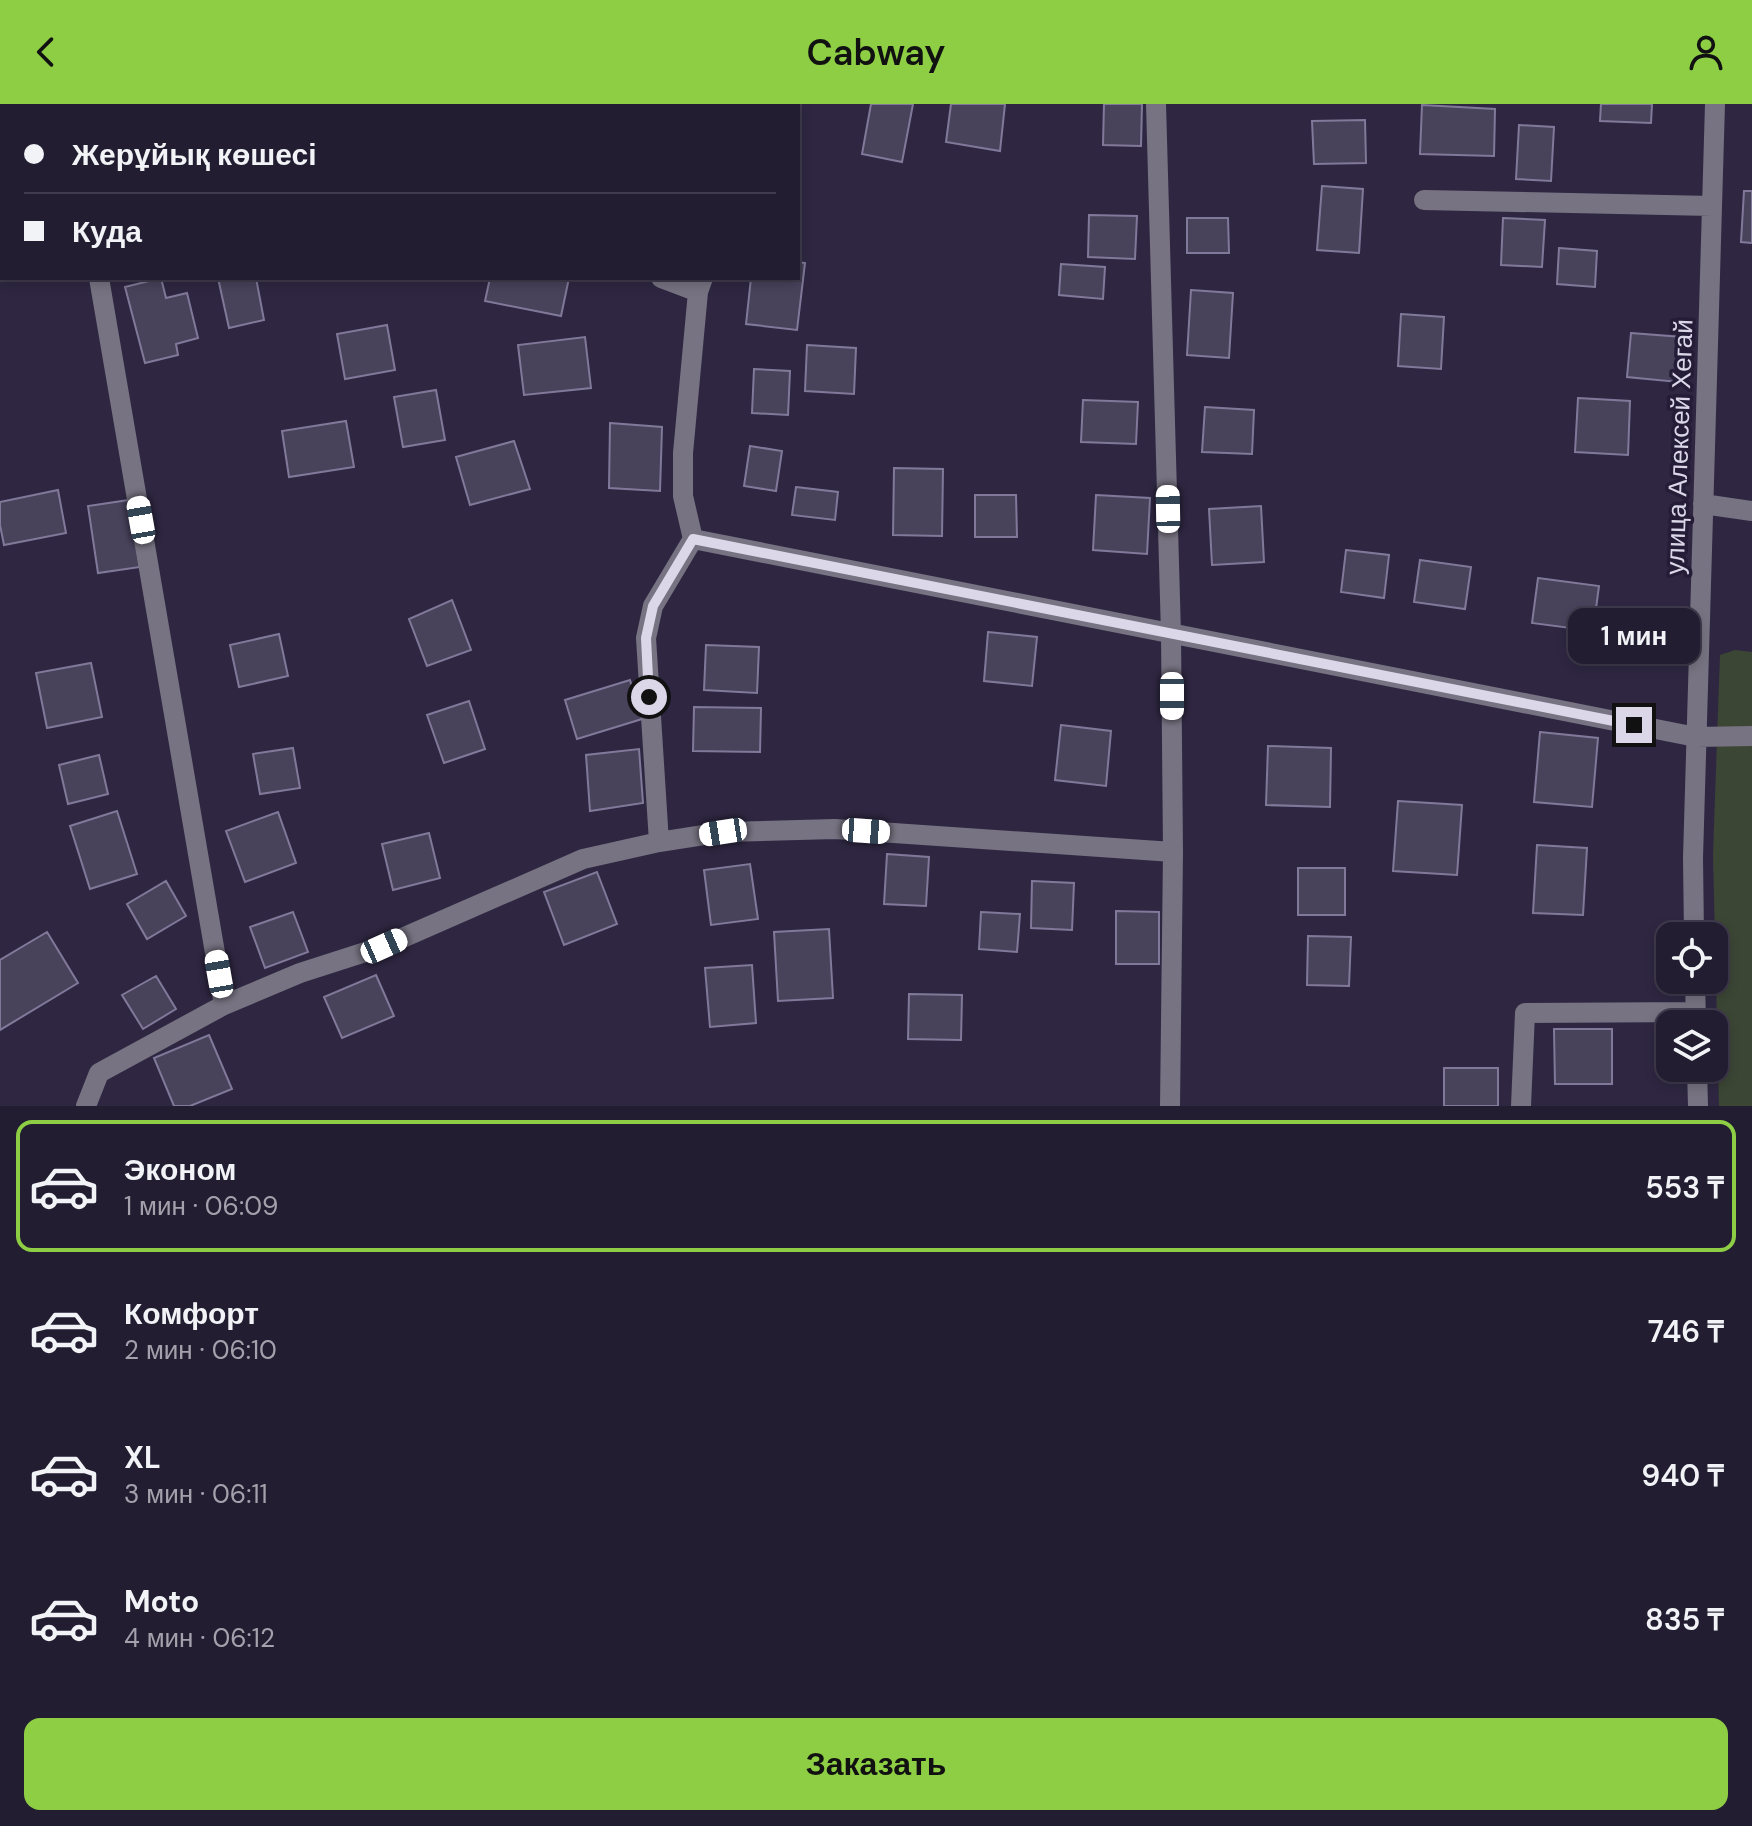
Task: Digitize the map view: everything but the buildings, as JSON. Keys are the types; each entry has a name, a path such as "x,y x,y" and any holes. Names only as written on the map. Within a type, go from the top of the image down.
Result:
{"street":[{"path":"1156,104 1171,634 1173,852 1170,1106"},
{"name":"улица Алексей Хегай","path":"1694,922 1696,737 1715,104"},
{"path":"1424,200 1712,206"},
{"path":"99,280 224,1005"},
{"path":"659,842 646,638 653,606 693,539 683,496 683,453 701,285 672,280"},
{"path":"1703,504 1752,511"},
{"path":"693,539 1696,737 1752,736"},
{"path":"86,1106 99,1073 224,1005 300,973 384,946 583,859 723,832 835,829 1173,852"},
{"path":"1521,1106 1525,1013 1656,1017"},
{"path":"1697,1082 1698,1106"}],"green space":[{"path":"1735,650 1752,652 1752,1106 1719,1106 1718,1082 1728,1082 1728,1010 1717,1010 1716,994 1728,994 1728,922 1715,922 1713,855 1720,655"}],"route":[{"path":"649,697 646,638 653,606 693,539 1634,725"}]}
